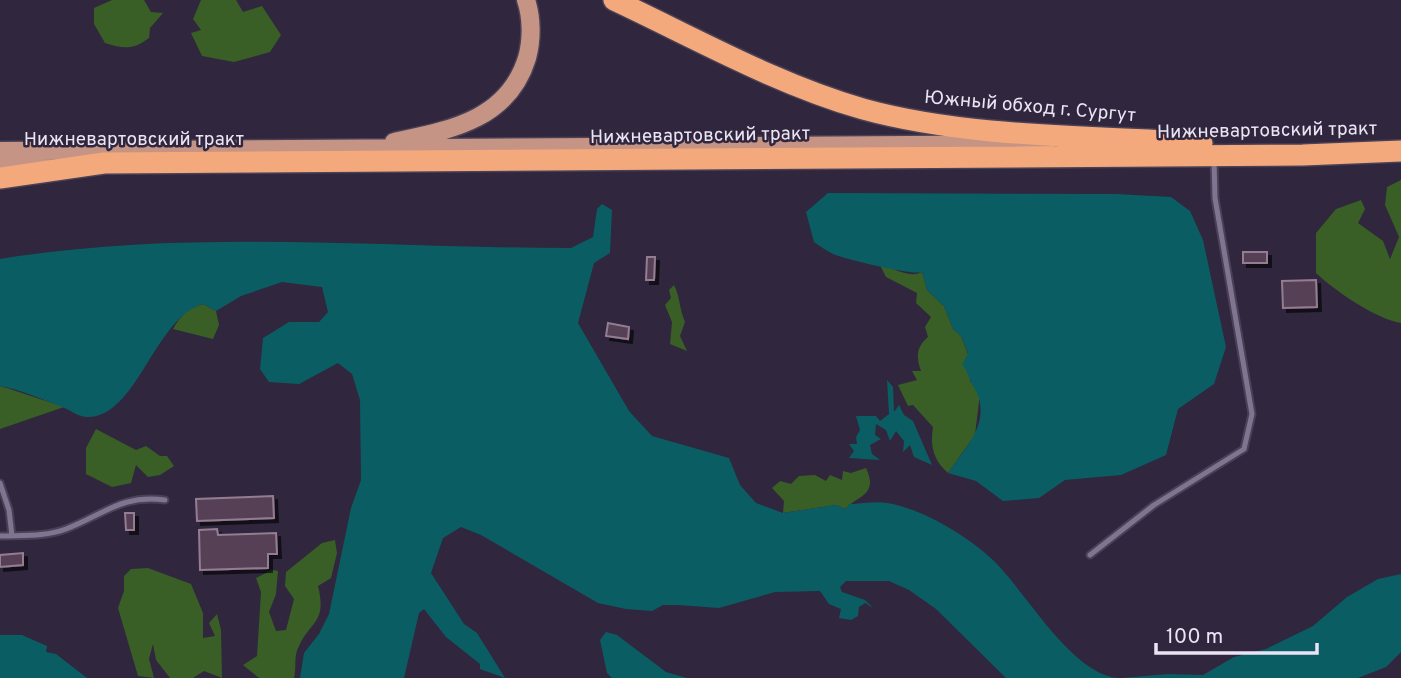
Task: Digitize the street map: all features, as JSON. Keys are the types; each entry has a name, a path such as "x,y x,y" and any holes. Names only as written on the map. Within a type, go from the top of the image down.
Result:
{"highway":[{"name":"Южный обход г. Сургут","path":"614,0 818,94 886,114 981,129 1214,150"},
{"name":"Нижневартовский тракт","path":"104,163 1214,150 1401,145"},
{"name":"Нижневартовский тракт","path":"1214,150 1401,151"},
{"path":"0,178 104,163"}],"main road":[{"path":"318,151 414,138 463,125 488,114 504,100 523,71 531,31 526,0"},
{"name":"Нижневартовский тракт","path":"0,151 1214,150"},
{"name":"Нижневартовский тракт","path":"0,163 104,163"}],"lane":[{"path":"1090,555 1154,505 1237,456 1249,439 1252,414 1215,198 1214,150"},
{"path":"0,483 9,510 12,536"},
{"path":"0,536 42,535 66,529 126,500 165,500"}],"green space":[{"path":"112,0 144,0 151,12 163,13 150,28 149,38 138,45 128,47 105,43 94,24 94,8"},
{"path":"201,0 236,0 243,12 262,6 281,35 270,52 234,62 202,56 191,33 201,30 193,19"},
{"path":"1401,180 1401,323 1380,316 1356,303 1316,273 1316,233 1336,209 1361,200 1365,209 1358,223 1383,241 1390,259 1399,237 1385,205 1387,187"},
{"path":"880,265 912,274 922,272 927,290 944,306 953,329 961,336 968,354 970,381 980,393 975,435 948,473 934,452 933,427 913,405 908,406 898,385 917,380 912,371 921,371 918,352 928,337 925,327 931,317 916,303 917,293 886,277"},
{"path":"674,285 685,322 680,336 687,351 670,344 672,322 665,305 671,298 669,290"},
{"path":"203,304 216,311 219,325 213,339 173,329 185,313"},
{"path":"0,386 7,388 64,407 0,429"},
{"path":"96,429 136,450 146,446 160,456 167,456 174,466 160,475 148,477 136,465 131,483 112,487 86,474 86,448"},
{"path":"866,468 870,485 868,491 846,509 836,505 783,513 784,501 772,488 780,481 791,484 799,476 815,475 826,481 830,475 842,480 843,471 851,473"},
{"path":"335,540 337,553 331,578 318,586 321,607 297,650 294,678 259,678 243,665 257,656 261,592 256,578 272,570 278,571 276,594 269,612 276,631 286,630 294,599 285,586 286,572 322,543"},
{"path":"148,568 191,584 203,613 203,638 215,636 209,623 217,614 221,630 222,678 204,671 193,678 170,678 156,660 153,644 149,659 154,678 138,676 118,608 124,591 124,576 131,569"}],"shaded area":[{"path":"828,193 1116,194 1171,197 1190,211 1203,240 1226,347 1214,384 1178,409 1166,455 1121,475 1065,480 1039,498 1003,501 976,481 948,473 976,431 981,409 962,365 968,353 961,336 953,329 944,306 927,290 922,272 894,269 833,254 814,242 806,212"},
{"path":"602,204 612,210 610,253 594,263 578,323 629,411 652,436 729,458 740,485 756,503 783,513 836,505 846,509 849,504 882,502 900,506 944,524 994,561 1051,630 1084,663 1102,674 1119,678 1006,678 936,609 909,590 889,581 846,581 840,587 842,592 865,600 873,608 865,603 859,607 858,616 851,620 839,618 841,609 829,604 820,591 775,592 719,608 663,605 652,611 598,603 481,535 461,527 443,538 431,573 464,624 477,633 505,678 480,669 480,664 446,637 424,609 419,613 404,678 300,678 304,653 319,634 329,614 351,508 361,480 360,400 352,374 338,363 299,384 269,382 260,369 263,338 289,322 319,322 328,312 322,287 282,282 241,296 216,311 203,304 186,313 158,346 133,385 119,402 104,413 84,417 31,395 0,386 0,259 142,244 213,242 571,248 593,237 597,209"},
{"path":"887,380 893,387 894,412 899,405 904,415 913,421 932,465 914,457 910,445 903,452 904,441 896,431 890,441 886,430 876,424 875,435 881,439 870,445 872,454 880,460 849,458 854,451 849,444 857,444 856,437 860,430 856,416 876,416 880,421 889,414"},
{"path":"1401,574 1401,652 1386,667 1358,678 1122,678 1168,674 1203,675 1234,657 1266,649 1313,626 1347,597 1378,579"},
{"path":"606,632 617,635 666,672 687,678 612,678 607,673 600,640"},
{"path":"0,635 22,635 47,646 46,652 56,654 87,678 0,678"}],"building":[{"path":"1243,252 1267,252 1267,263 1243,263"},
{"path":"647,257 655,257 654,280 646,280"},
{"path":"1316,280 1317,307 1283,308 1282,281"},
{"path":"608,323 629,327 628,339 606,336"},
{"path":"273,496 274,518 197,521 196,499"},
{"path":"125,513 134,513 134,530 126,530"},
{"path":"217,529 218,535 276,533 277,554 268,554 268,568 200,570 199,530"},
{"path":"23,553 23,565 0,567 0,555"}]}
